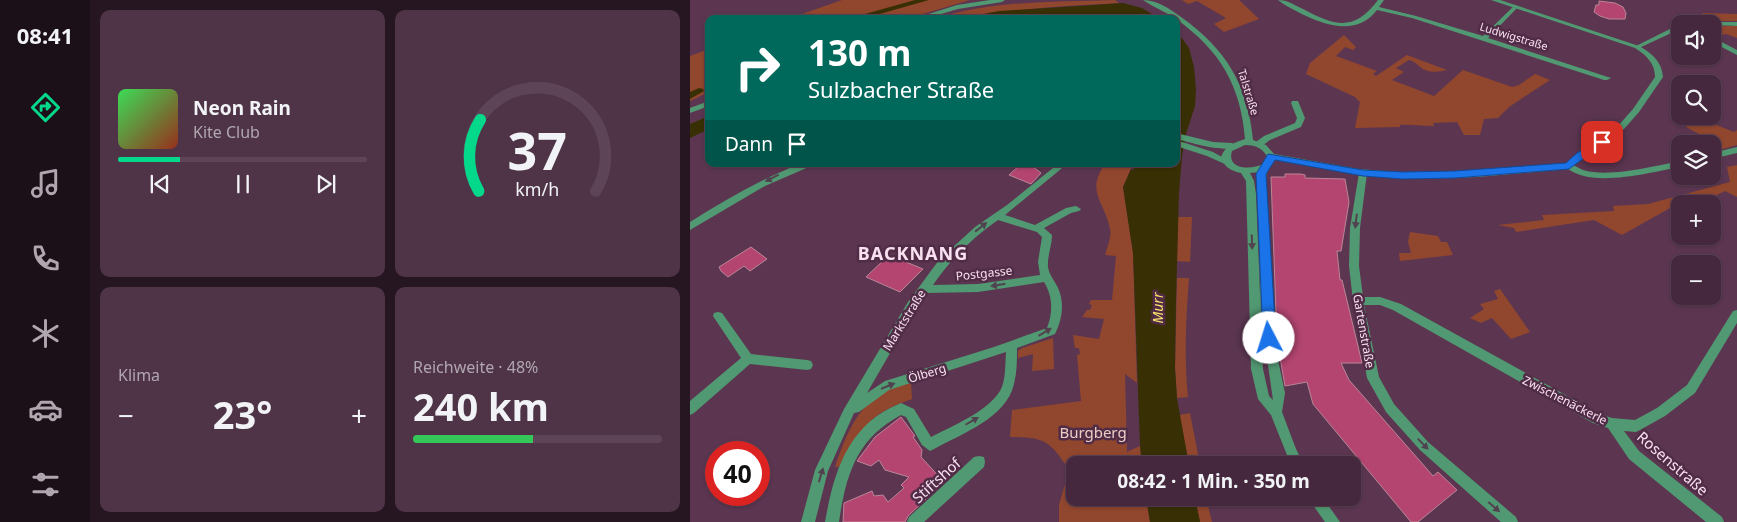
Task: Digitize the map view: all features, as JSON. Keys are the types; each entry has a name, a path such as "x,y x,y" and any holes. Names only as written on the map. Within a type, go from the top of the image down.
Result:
{"street":[{"path":"929,15 956,7 1002,0"},
{"name":"Talstraße","path":"1146,0 1174,15"},
{"path":"1281,0 1320,21 1340,25 1360,22 1376,8 1381,0"},
{"name":"Ludwigstraße","path":"1381,0 1414,17"},
{"path":"1494,0 1637,47 1646,53 1659,69 1659,77 1627,122 1598,145 1580,155 1569,166"},
{"path":"1484,39 1515,7"},
{"name":"Ludwigstraße","path":"1376,8 1414,17 1607,78"},
{"name":"Talstraße","path":"1180,19 1222,56 1230,69 1237,84 1249,131 1249,142"},
{"path":"1721,24 1737,24"},
{"path":"1637,47 1671,30"},
{"path":"1721,44 1737,53"},
{"path":"1259,144 1266,138 1298,125 1300,116 1295,103"},
{"path":"690,111 705,105"},
{"path":"1249,142 1259,144 1268,150 1271,156 1269,163 1264,168 1253,172 1245,171 1182,143 1232,146 1249,142"},
{"path":"1227,162 1226,153 1232,146"},
{"path":"1721,154 1737,150"},
{"path":"1271,156 1363,173 1403,176 1569,166 1581,173 1600,174 1671,166"},
{"path":"690,227 760,184 801,167"},
{"name":"Marktstraße","path":"808,522 822,470 848,413 924,288 943,263 978,229 1010,207 1059,167"},
{"path":"1264,168 1261,181 1267,309 1270,352 1280,402 1276,412"},
{"path":"1245,171 1250,180 1251,194 1257,369 1264,399 1276,412 1293,456"},
{"name":"Gartenstraße","path":"1363,173 1355,228 1354,266 1358,301 1372,378 1390,408 1424,446 1510,522"},
{"path":"1037,228 1069,210 1076,209"},
{"path":"690,219 710,214"},
{"path":"996,216 1037,228 1047,235 1048,244 1043,260 1046,278"},
{"name":"Postgasse","path":"924,288 978,288 1046,278"},
{"name":"Ölberg","path":"848,413 870,395 885,386 994,352 1051,330 1054,327 1056,302 1053,288 1046,278"},
{"name":"Zwischenäckerle","path":"1358,301 1380,301 1397,307 1551,395 1597,419 1612,424 1636,426 1661,412 1691,389 1737,314"},
{"path":"718,316 748,359"},
{"path":"832,522 842,470 865,434 887,415 901,409 910,413 926,442 930,445 996,407 1005,394 1010,376 1012,345"},
{"path":"690,409 748,359 807,365"},
{"name":"Rosenstraße","path":"1612,424 1634,455 1717,522"},
{"name":"Stiftshof","path":"914,522 979,462"},
{"path":"1321,506 1333,522"}],"green space":[{"path":"842,0 970,0 919,15 799,15"},
{"path":"1115,0 1119,3 982,15 949,15 978,8 1046,2"},
{"path":"1182,0 1239,0 1259,19 1224,32 1214,24 1226,18 1197,1 1188,4"},
{"path":"1702,13 1737,14 1737,21 1721,21 1721,15 1704,15"},
{"path":"1721,26 1737,26 1737,38 1726,34 1721,35"},
{"path":"1344,35 1356,47 1353,50 1345,47 1336,56 1377,71 1373,74 1376,76 1407,55 1447,70 1429,71 1409,60 1396,68 1404,72 1392,80 1434,96 1463,70 1512,87 1519,85 1535,74 1550,80 1509,107 1498,118 1484,119 1480,135 1464,135 1457,122 1433,123 1434,126 1400,125 1400,127 1355,128 1360,102 1355,97 1306,74 1310,63"},
{"path":"705,50 705,94 690,101 690,56"},
{"path":"1688,125 1716,125 1734,132 1737,130 1737,145 1721,149 1721,135 1701,135 1686,127"},
{"path":"1737,165 1737,197 1725,191 1717,195 1682,195 1730,182 1727,167"},
{"name":"Burgberg","path":"1103,167 1132,167 1123,187 1133,253 1137,383 1125,374 1127,452 1140,446 1141,456 1066,456 1066,466 1057,453 1046,443 1031,438 1010,437 1012,410 1081,401 1077,355 1080,354 1079,348 1075,348 1073,335 1099,339 1104,319 1082,317 1087,310 1090,310 1092,305 1089,304 1091,300 1112,300 1116,256 1105,255 1110,232 1108,220 1096,190"},
{"path":"1671,198 1671,207 1622,235 1594,220 1516,232 1514,228 1498,225 1544,220 1542,215 1614,211 1613,206 1648,204"},
{"path":"1178,217 1192,217 1190,262 1177,261"},
{"path":"1410,232 1438,236 1441,242 1447,242 1453,255 1400,261 1399,253 1411,253 1408,242"},
{"path":"1177,278 1189,278 1186,338 1188,397 1177,398 1175,368"},
{"path":"1500,289 1530,332 1511,339 1492,318 1481,323 1470,318 1484,309 1480,304 1498,299 1494,291"},
{"path":"1053,338 1054,369 1032,371 1033,354 1018,358 1018,351 1022,348"},
{"path":"911,383 912,399 881,413 873,419 860,433 839,467 835,467 847,435 859,414 867,405 885,391"},
{"path":"1190,413 1198,456 1187,456 1179,415"},
{"name":"Burgberg","path":"1066,480 1066,506 1147,506 1150,522 1059,522 1059,505"},
{"path":"1197,506 1208,506 1212,522 1200,522"}],"water":[{"path":"1123,3 1142,8 1153,15 978,15 999,11"},
{"name":"Murr","path":"1180,36 1189,48 1194,67 1196,89 1195,106 1186,134 1182,156 1176,300 1175,368 1177,398 1187,456 1141,456 1133,253 1123,187 1131,169 1135,170 1134,167 1180,167"},
{"path":"705,118 705,131 690,138 690,124"},
{"path":"1147,506 1197,506 1200,522 1150,522"}],"building":[{"path":"1599,1 1615,3 1623,7 1626,13 1625,19 1609,19 1594,12 1596,5 1599,5"},
{"path":"1018,167 1033,167 1041,173 1031,184 1009,175"},
{"path":"1285,174 1301,174 1305,175 1305,178 1345,179 1349,202 1341,251 1337,251 1340,280 1342,280 1362,363 1341,363 1349,380 1433,476 1438,472 1457,490 1418,522 1411,522 1361,462 1361,456 1356,456 1313,404 1307,382 1285,386 1277,340 1271,177 1285,177"},
{"path":"751,247 767,259 750,271 744,266 728,277 721,271 719,267"},
{"path":"889,255 923,269 900,292 866,277"},
{"path":"901,417 915,436 913,437 922,450 921,457 944,482 908,516 905,522 843,522 844,503 872,491 874,496 883,495 888,502 904,488 901,485 909,477 885,470 879,460 871,466 857,461 875,437"}],"waterway":[{"path":"867,15 925,0"},
{"path":"690,96 699,91"}],"district":[{"name":"BACKNANG","path":"913,253"}],"route":[{"path":"1269,338 1261,174 1269,163 1271,156 1363,173 1403,176 1455,174 1569,166 1580,155 1602,142"}]}
